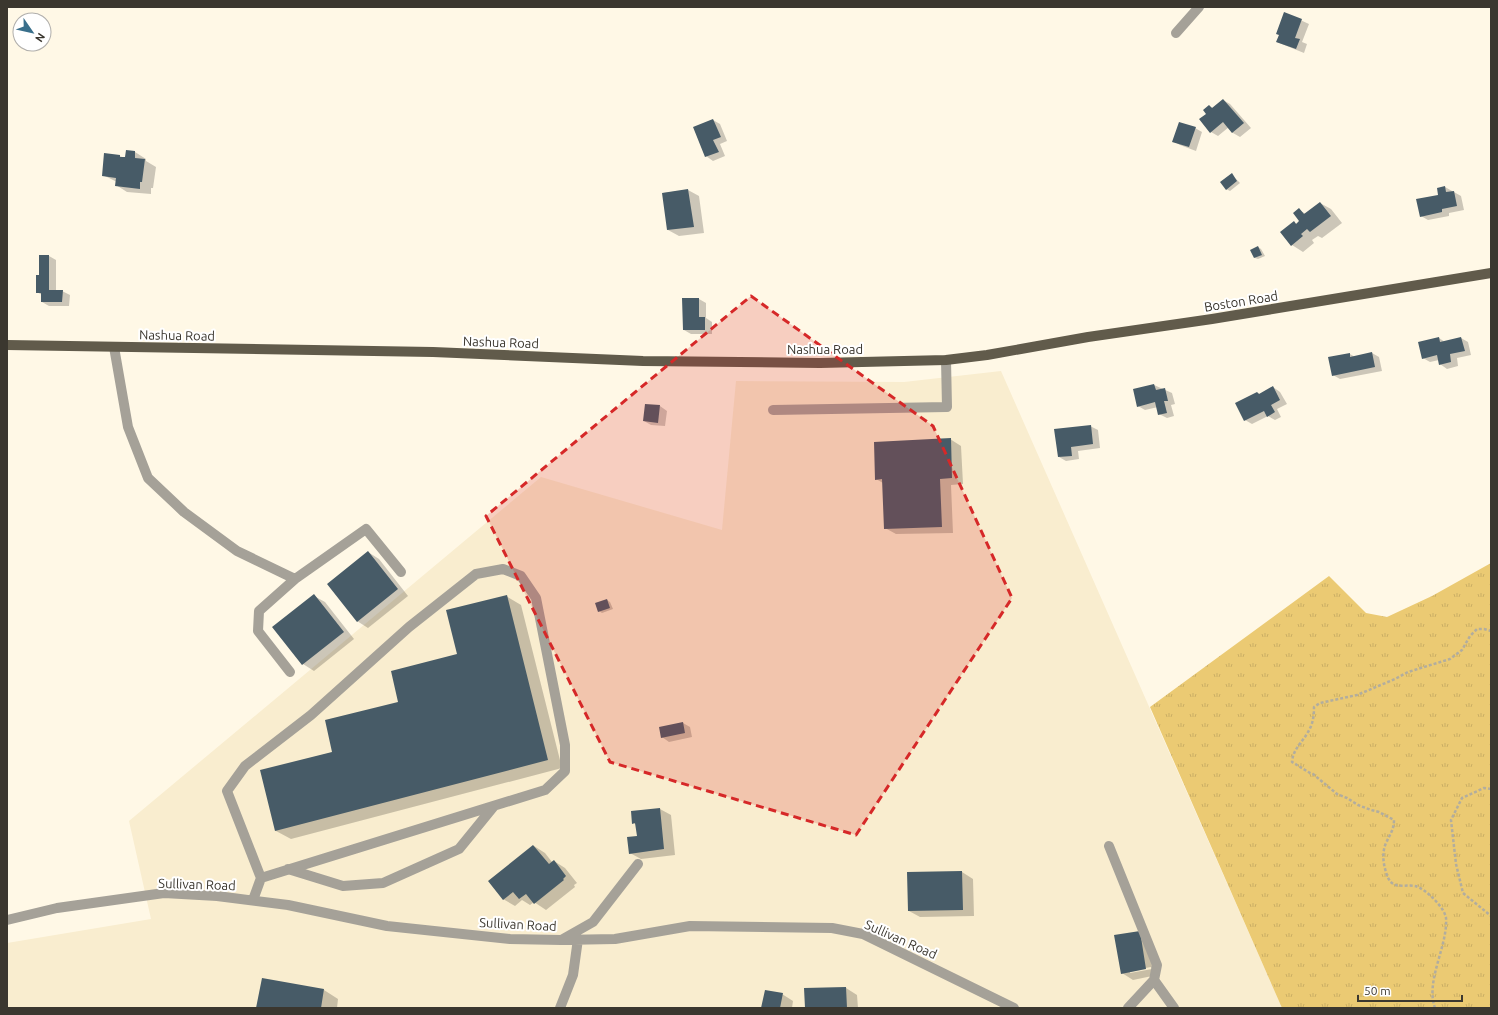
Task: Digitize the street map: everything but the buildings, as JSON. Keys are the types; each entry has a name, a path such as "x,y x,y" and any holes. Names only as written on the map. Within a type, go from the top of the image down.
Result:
{"main road":[{"name":"Boston Road","path":"994,354 1088,337 1212,319 1491,273"},
{"name":"Nashua Road","path":"7,345 433,352 643,361 820,363 946,360 994,354"}],"street":[{"path":"1176,33 1199,7"},
{"path":"114,347 128,427 148,478 184,512 237,551 295,579"},
{"path":"773,410 947,407 946,360"},
{"path":"290,672 258,631 259,611 295,579 366,529 401,572"},
{"path":"254,900 260,878 227,791 246,766 311,715 409,627 476,574 503,569 521,576 536,598 565,745 565,771 545,790 260,878"},
{"path":"288,869 343,886 383,883 459,849 494,806"},
{"path":"1109,846 1157,965 1154,980 1128,1008"},
{"path":"562,940 593,922 638,864"},
{"name":"Sullivan Road","path":"7,920 57,908 164,893 217,896 288,904 387,926 510,939 562,940 615,938 690,926 832,928 863,934 1014,1008"},
{"path":"560,1008 573,975 578,939"},
{"path":"1154,980 1174,1008"}],"path":[{"path":"1435,1008 1433,1002 1433,990 1439,954 1444,937 1446,917 1441,907 1424,891 1415,886 1400,887 1390,881 1383,862 1383,851 1394,828 1394,820 1379,812 1358,805 1337,794 1313,774 1292,762 1293,754 1309,732 1313,720 1314,707 1320,703 1357,695 1408,672 1450,659 1462,650 1470,636 1477,629 1491,631"},
{"path":"1491,789 1484,788 1462,798 1451,820 1456,864 1463,893 1491,916"}],"highlighted area":[{"path":"751,296 933,426 1012,598 856,835 610,762 486,516"}],"shaded area":[{"path":"1001,371 1282,1008 7,1008 7,943 151,919 129,821 541,477 722,530 736,381 904,382"}],"green space":[{"path":"1491,563 1491,1008 1282,1008 1150,707 1329,576 1366,613 1387,617 1432,596"}]}
